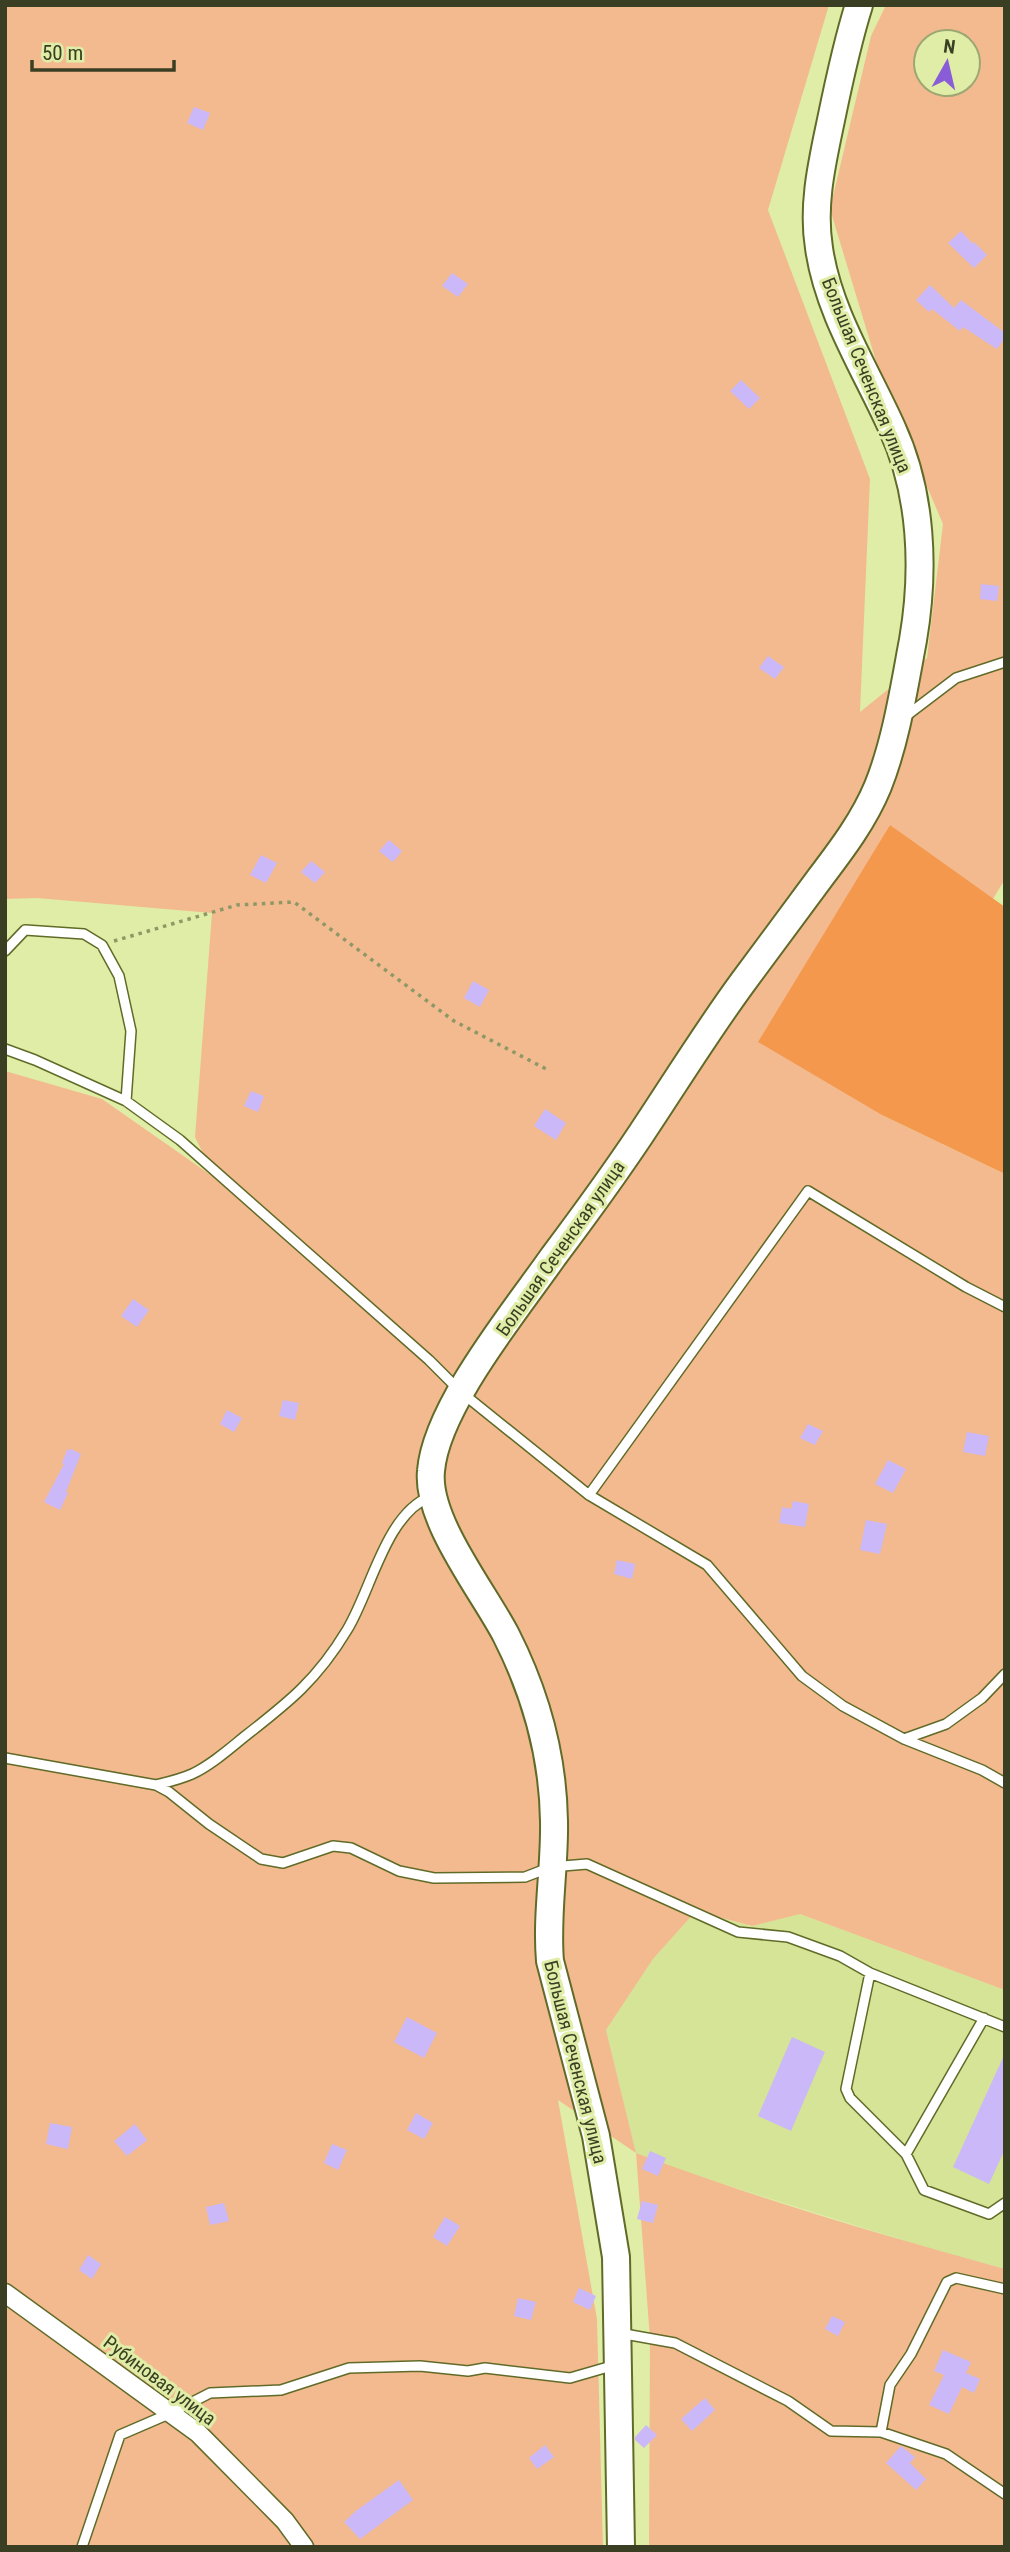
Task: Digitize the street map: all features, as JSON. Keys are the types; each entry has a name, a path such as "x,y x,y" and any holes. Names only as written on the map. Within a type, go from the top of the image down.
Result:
{"street":[{"name":"Большая Сеченская улица","path":"621,2547 616,2257 593,2124 550,1961 547,1932 554,1825 552,1779 541,1719 532,1691 509,1641 467,1570 430,1496 430,1469 436,1445 461,1392 510,1318 637,1141 738,988 859,824 887,762 918,605 920,554 915,511 909,476 895,434 854,351 832,295 819,254 815,212 846,47 859,5"},
{"name":"Рубиновая улица","path":"5,2292 198,2433 285,2521 304,2547"}],"lane":[{"path":"896,723 956,678 1005,662"},
{"path":"5,951 25,930 84,934 102,945 119,976 131,1031 126,1101"},
{"path":"5,1049 35,1059 126,1101 180,1140 419,1351 461,1392 589,1495 707,1565 802,1676 843,1706 904,1739 982,1770 1005,1783"},
{"path":"589,1495 808,1191 966,1287 1005,1307"},
{"path":"156,1785 191,1774 220,1756 296,1696 323,1668 349,1628 393,1532 416,1503 430,1496"},
{"path":"904,1739 946,1724 982,1698 1005,1674"},
{"path":"5,1758 156,1785 169,1791 209,1824 261,1859 283,1863 332,1846 351,1848 399,1871 434,1878 525,1877 551,1867 587,1864 738,1932 788,1937 840,1956 870,1973 1005,2027"},
{"path":"870,1973 846,2089 850,2098 906,2154 924,2190 989,2214 1005,2203"},
{"path":"906,2154 984,2018"},
{"path":"881,2432 890,2385 911,2354 947,2282 956,2278 1005,2289"},
{"path":"617,2333 675,2343 788,2401 831,2431 881,2432 946,2454 1005,2494"},
{"path":"82,2547 120,2435 210,2393 281,2390 349,2368 420,2366 468,2371 485,2368 570,2378 617,2365"}],"path":[{"path":"102,945 237,905 294,902 454,1021 548,1070"}],"shaded area":[{"path":"5,5 829,5 768,210 870,479 860,712 927,658 943,524 882,381 830,209 871,36 886,5 1005,5 1005,879 993,899 889,825 882,1115 1005,1174 1005,1990 800,1914 752,1926 696,1911 653,1959 606,2030 636,2153 558,2100 597,2319 603,2547 5,2547 5,1071 102,1099 215,1178 195,1137 212,913 37,898 5,899"},
{"path":"890,825 1005,907 1005,1174 882,1115 758,1042"},
{"path":"696,1911 751,1926 800,1914 1005,1990 1005,2269 928,2248 682,2171 636,2153 606,2030 653,1959"},
{"path":"636,2153 819,2215 1005,2269 1005,2547 649,2547 650,2339"}],"building":[{"path":"194,107 210,113 203,130 187,123"},
{"path":"961,231 987,255 974,268 948,243"},
{"path":"452,273 468,284 458,297 442,286"},
{"path":"930,285 954,308 961,300 1005,333 1005,338 997,349 963,327 960,331 932,309 929,312 916,300"},
{"path":"741,380 760,398 749,409 730,391"},
{"path":"981,584 999,586 997,601 980,599"},
{"path":"768,656 784,667 775,679 759,668"},
{"path":"389,840 402,851 393,862 379,851"},
{"path":"261,855 277,863 266,883 250,875"},
{"path":"311,861 325,872 315,883 301,872"},
{"path":"473,981 489,990 480,1007 464,998"},
{"path":"251,1091 264,1096 258,1112 244,1106"},
{"path":"545,1109 566,1123 556,1140 534,1126"},
{"path":"133,1299 149,1310 137,1327 121,1316"},
{"path":"283,1400 299,1403 295,1420 279,1416"},
{"path":"227,1410 242,1418 234,1432 220,1424"},
{"path":"808,1424 823,1431 815,1445 800,1438"},
{"path":"967,1432 989,1436 985,1456 963,1452"},
{"path":"67,1450 81,1454 60,1510 44,1502 64,1464 62,1463"},
{"path":"888,1460 906,1469 893,1493 875,1484"},
{"path":"793,1501 809,1504 805,1527 779,1523 782,1507 791,1509"},
{"path":"866,1520 887,1524 880,1554 860,1550"},
{"path":"617,1560 635,1564 632,1579 614,1574"},
{"path":"407,2017 437,2033 424,2058 394,2042"},
{"path":"792,2037 825,2052 791,2131 758,2116"},
{"path":"1005,2053 1005,2149 989,2184 953,2167"},
{"path":"416,2113 433,2123 424,2139 407,2130"},
{"path":"50,2123 72,2127 68,2149 46,2144"},
{"path":"135,2124 147,2140 127,2156 114,2141"},
{"path":"332,2144 347,2150 338,2170 324,2163"},
{"path":"650,2151 666,2158 658,2176 642,2169"},
{"path":"642,2201 658,2205 653,2223 637,2219"},
{"path":"224,2203 229,2221 210,2225 206,2207"},
{"path":"445,2217 460,2226 447,2246 433,2237"},
{"path":"88,2255 101,2264 92,2279 79,2270"},
{"path":"579,2288 596,2296 590,2310 573,2302"},
{"path":"518,2298 536,2302 531,2320 514,2316"},
{"path":"832,2316 845,2322 838,2336 825,2329"},
{"path":"943,2350 971,2362 966,2373 980,2379 974,2393 962,2387 949,2414 929,2405 944,2375 934,2371"},
{"path":"705,2398 715,2410 692,2431 681,2419"},
{"path":"646,2425 657,2435 644,2448 635,2437"},
{"path":"545,2445 554,2457 537,2469 529,2458"},
{"path":"901,2446 915,2457 910,2463 926,2479 916,2490 886,2463"},
{"path":"399,2480 413,2500 360,2539 344,2522"}]}
